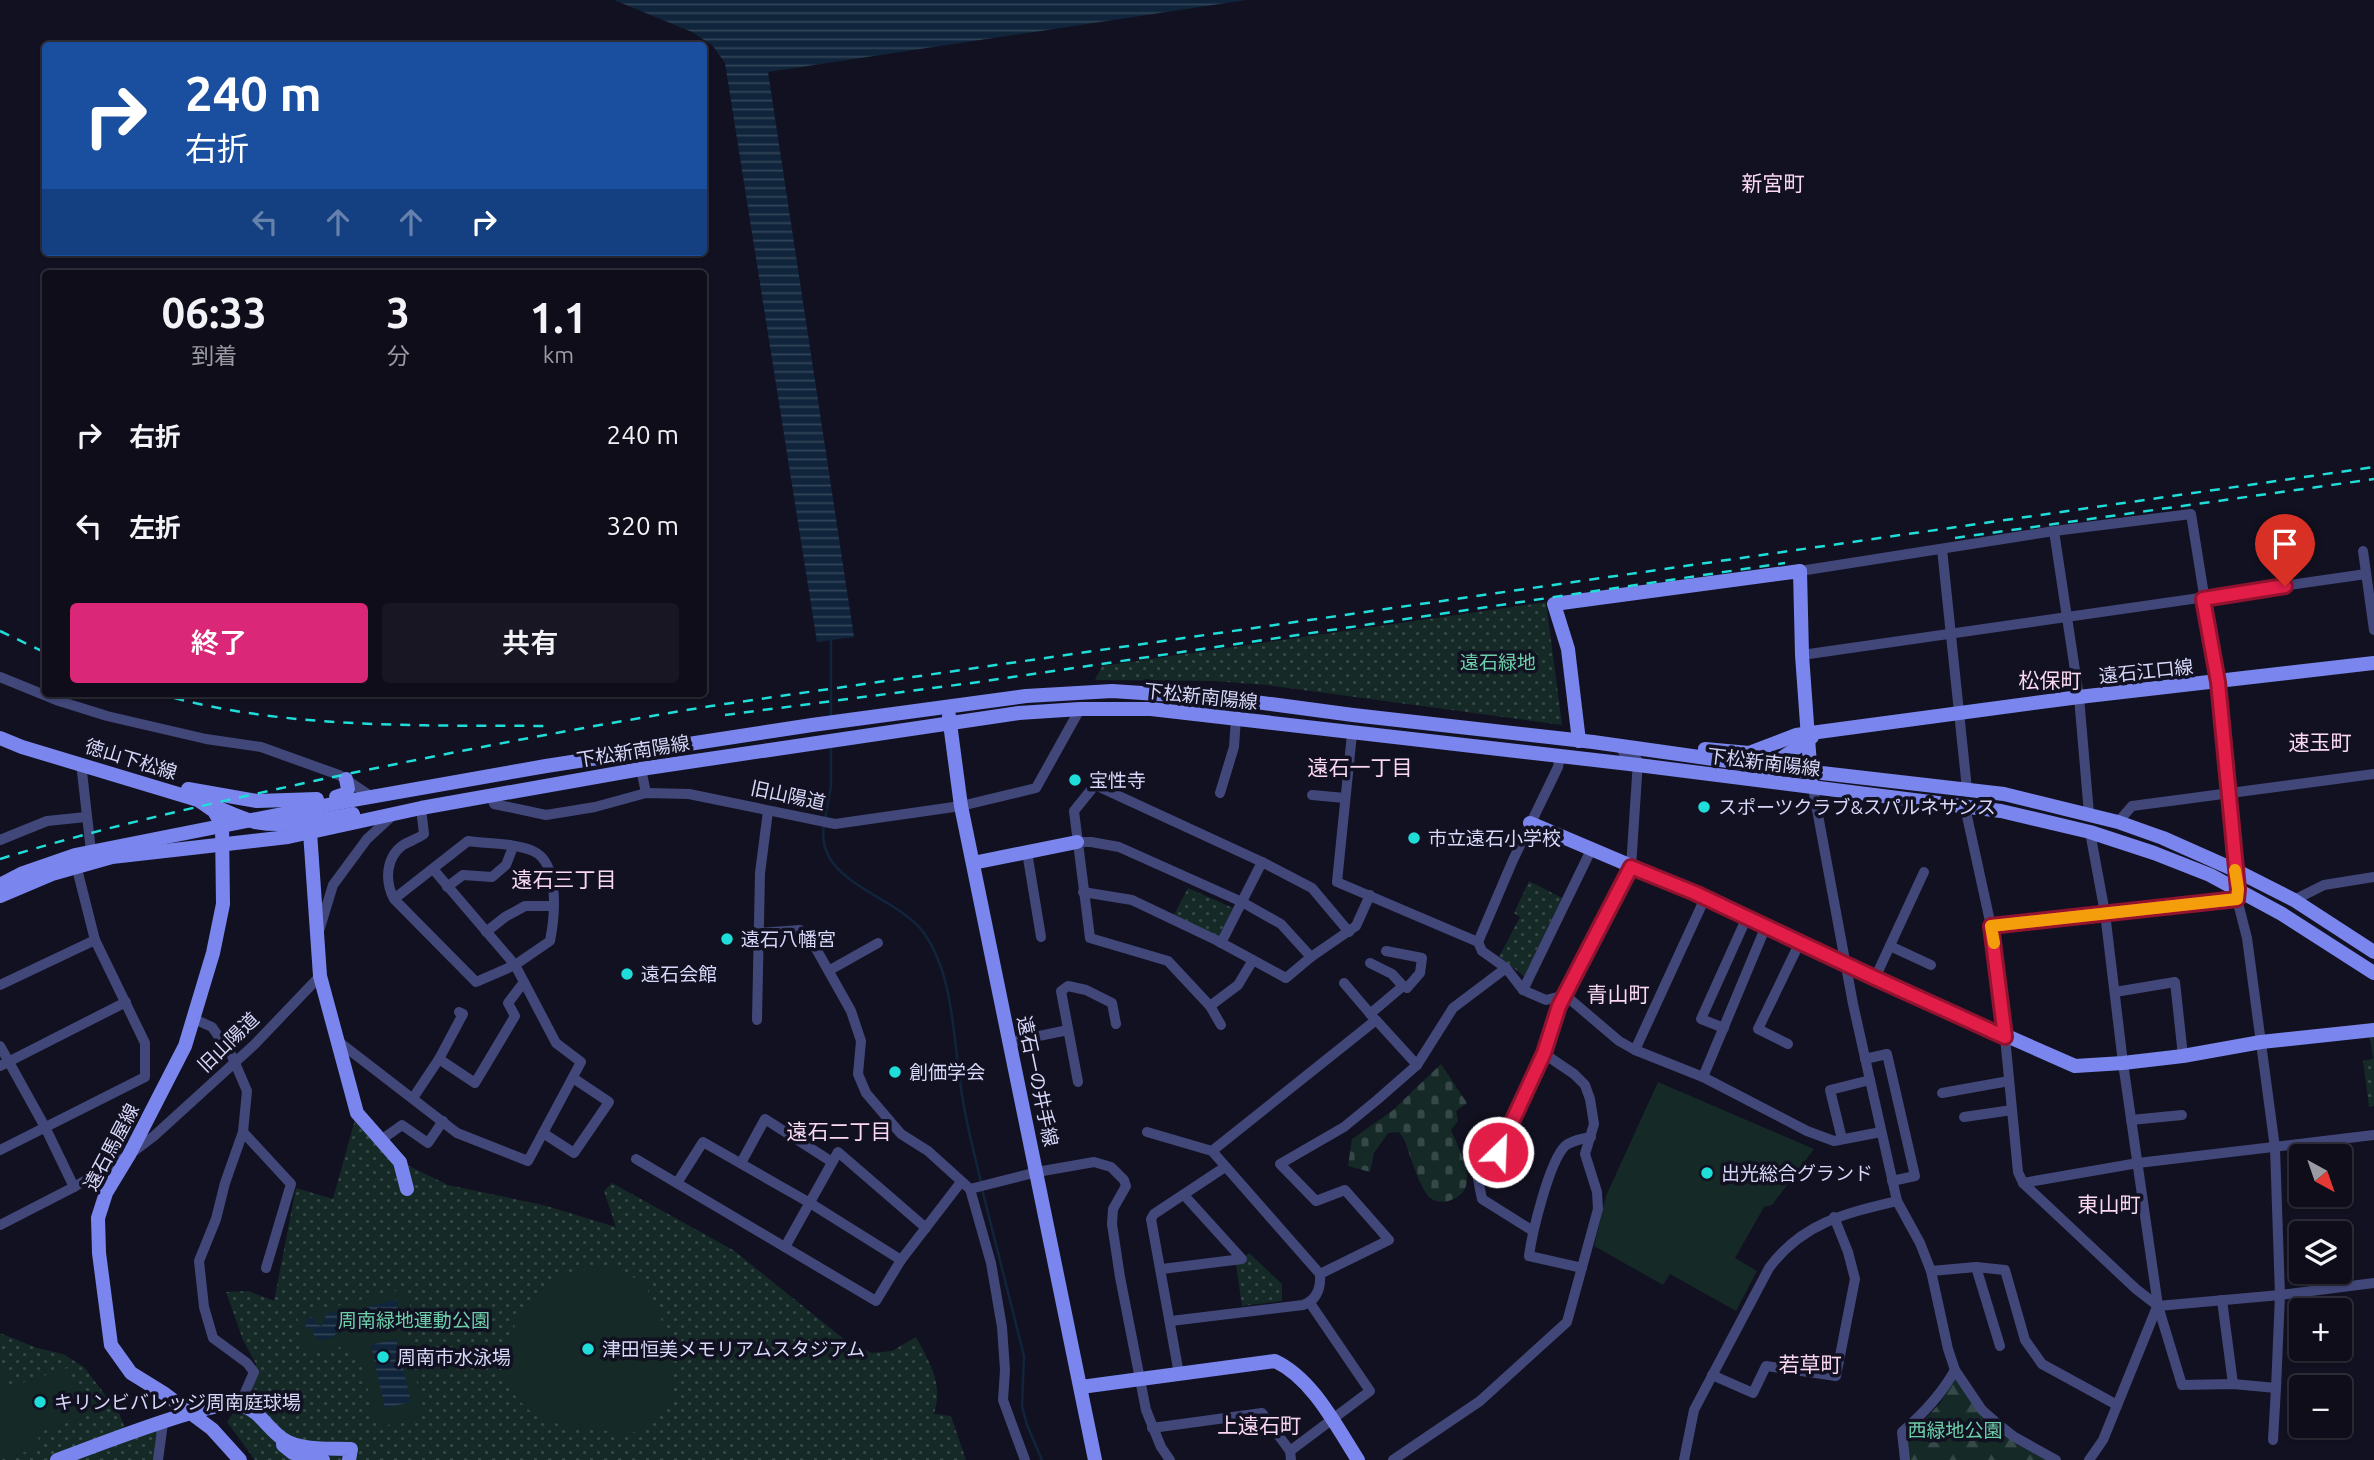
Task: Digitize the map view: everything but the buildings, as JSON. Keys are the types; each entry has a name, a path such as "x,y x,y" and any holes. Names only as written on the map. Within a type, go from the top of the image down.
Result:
{"main road":[{"path":"1811,735 1788,737 1749,753 1690,748 1637,739 1586,741 1568,649 1554,604 1800,571 1802,655 1811,735 1810,772 1813,788"},
{"name":"遠石江口線","path":"1727,778 1747,776 1770,767 1811,735 2079,697 2374,663"},
{"name":"下松新南陽線","path":"0,885 50,863 91,851 252,821 342,799 372,797 546,766 830,723 1026,696 1112,691 1233,699 2004,794 2118,822 2163,838 2294,900 2374,952"},
{"name":"遠石一の井手線","path":"949,708 961,806 1095,1460"},
{"name":"下松新南陽線","path":"0,896 76,865 112,857 224,845 310,832 421,808 640,769 1018,713 1080,709 1151,709 1638,765 2001,811 2090,832 2210,875 2238,894 2282,914 2374,973"},
{"name":"徳山下松線","path":"0,738 198,800 214,811 222,825"},
{"path":"99,769 121,770 200,793 257,801 342,799 348,789 346,779"},
{"path":"198,800 252,821 275,825 299,824 359,813 393,816"},
{"path":"1530,823 1747,917 1875,978 2075,1066 2183,1056 2261,1042 2374,1030"},
{"path":"222,825 224,845"},
{"path":"310,832 320,976 357,1112 400,1162 407,1189"},
{"path":"973,863 1077,842"},
{"name":"遠石馬屋線","path":"224,845 223,904 213,953 185,1046 129,1155 106,1193 98,1218 104,1299 111,1345 131,1373 212,1429 240,1460"},
{"path":"1081,1387 1275,1361 1297,1376 1331,1418 1358,1460"},
{"path":"57,1460 190,1413 221,1404 240,1404 259,1415 283,1439 308,1447 351,1449 349,1460"},
{"path":"283,1439 283,1445 293,1453 323,1460"}],"street":[{"path":"1800,571 2054,531 2191,514 2218,682 2235,870 2248,938 2276,1149 2280,1295 2273,1440"},
{"path":"2054,531 2079,697 2089,814"},
{"path":"1942,549 1967,789"},
{"path":"2363,551 2374,630"},
{"path":"1802,655 2366,574"},
{"path":"0,677 42,694"},
{"path":"50,697 107,716 206,739 261,747 346,779 372,797"},
{"name":"旧山陽道","path":"491,795 494,804 546,815 583,810 646,793 689,794 835,824 961,806 1036,788 1080,709"},
{"path":"1220,793 1234,747 1236,718"},
{"path":"1352,734 1337,882 1478,942 1482,951 1506,968 1523,990 1546,1000 1565,995"},
{"path":"1533,1231 1482,1199 1478,1179 1498,1152 1544,1053 1565,995 1631,867 1638,765 1636,756 1605,749 1586,741"},
{"path":"1478,942 1530,823 1558,767 1560,757"},
{"path":"81,763 91,851"},
{"path":"640,769 646,793"},
{"path":"2118,822 2132,806 2374,774"},
{"path":"1221,1025 1210,1006 1168,961 1090,938 1074,811 1095,785 1312,888 1349,931"},
{"path":"1813,788 1865,1059 1892,1181 1897,1200 1920,1243 1931,1271 1955,1370 1982,1410 2013,1436 2056,1460"},
{"path":"1312,795 1345,798"},
{"path":"1965,807 1991,926 2018,1172 2023,1183 2136,1289 2158,1306 2374,1283"},
{"path":"394,899 468,841 533,851 549,864 554,906 550,941 515,965 476,982 394,899 388,888 387,874 392,858 403,846 424,834 421,808"},
{"path":"757,1020 760,873 768,811"},
{"path":"317,934 333,886 367,839 393,816"},
{"path":"0,840 47,821 86,817"},
{"path":"2090,832 2105,913 2123,1063 2158,1306 2182,1385 2234,1384 2276,1388"},
{"path":"1077,842 1119,847 1242,902 1282,925 1311,957"},
{"path":"447,887 463,875 492,877 506,865 513,847"},
{"path":"1523,990 1591,850"},
{"path":"1027,852 1041,937"},
{"path":"1221,943 1262,862"},
{"path":"0,1150 145,1077 145,1043 94,940 76,865"},
{"path":"339,1042 457,1133 528,1161 581,1062 555,1043 515,965 433,869"},
{"path":"1875,978 1924,872"},
{"path":"2294,900 2324,885 2374,877"},
{"path":"1083,892 1132,900 1286,978 1356,926 1370,895"},
{"path":"1991,926 2238,894"},
{"path":"1635,1050 1704,898"},
{"path":"486,933 525,906 554,906"},
{"path":"1724,1028 1701,1019 1747,917"},
{"path":"1703,1077 1766,926"},
{"path":"757,933 800,930 810,938 851,1011 861,1041 858,1074 866,1093 901,1134 928,1151 970,1189 991,1263 1002,1327 1005,1370 1003,1400 1025,1460"},
{"path":"0,985 94,940"},
{"path":"1788,1044 1758,1030 1800,942"},
{"path":"830,970 878,943"},
{"path":"1890,946 1931,965"},
{"path":"1370,963 1392,974 1407,988 1420,973 1422,958 1386,951"},
{"path":"1210,1006 1238,985 1253,960"},
{"path":"1321,1274 1389,1240 1345,1190 1316,1201 1280,1164 1344,1127 1417,1065 1453,1008 1506,968"},
{"name":"旧山陽道","path":"0,1225 129,1155 236,1063 320,976"},
{"path":"439,1059 475,1083 515,1016 508,1003 524,982"},
{"path":"2115,992 2175,982 2183,1056"},
{"path":"1344,983 1417,1065"},
{"path":"1078,1082 1060,991 1068,986 1086,990 1112,1003 1116,1024"},
{"path":"1212,1151 1373,1017 1403,986"},
{"path":"1565,995 1619,1041 1635,1050 1703,1077 1807,1131 1834,1141 1881,1132"},
{"path":"4,1064 126,1002"},
{"path":"413,1098 439,1059 463,1014 460,1012"},
{"path":"194,1019 212,1027 236,1063 247,1091 243,1132 216,1219 199,1261 204,1307 213,1338 247,1363 254,1372 240,1404"},
{"path":"1010,1042 1068,1030"},
{"path":"0,1046 4,1064 45,1127 74,1187"},
{"path":"1393,1460 1480,1401 1567,1322 1598,1209 1597,1192 1585,1154 1594,1124 1585,1085 1544,1053"},
{"path":"1865,1059 1887,1054 1915,1176 1892,1181"},
{"path":"543,1133 574,1153 609,1102 573,1078"},
{"path":"1842,1139 1830,1090 1870,1080"},
{"path":"1942,1093 2009,1081"},
{"path":"1964,1117 2012,1110"},
{"path":"2131,1120 2182,1115"},
{"path":"741,1163 765,1119 832,1162"},
{"path":"380,1140 402,1125 428,1143 443,1121"},
{"path":"243,1132 291,1184 266,1268"},
{"path":"1147,1132 1212,1151 1321,1274 1320,1285 1310,1303 1171,1321"},
{"path":"2023,1183 2138,1163 2276,1149 2374,1135"},
{"path":"1582,1268 1529,1256 1533,1231 1546,1189 1562,1150 1569,1143 1591,1137"},
{"path":"677,1183 703,1142 810,1203 901,1261"},
{"path":"785,1247 838,1152 926,1228"},
{"path":"636,1159 876,1301 901,1261 961,1182"},
{"path":"970,1189 1037,1172 1094,1162 1111,1167 1124,1180 1126,1186 1113,1209 1112,1224 1129,1331 1152,1429 1170,1460"},
{"path":"1179,1374 1151,1219 1154,1214 1225,1167"},
{"path":"1162,1269 1242,1259 1184,1195"},
{"path":"1684,1460 1690,1421 1774,1261 1783,1250 1801,1235 1834,1217 1897,1200"},
{"path":"1712,1375 1753,1393 1766,1366 1836,1377 1854,1279 1848,1251 1834,1217"},
{"path":"1931,1271 1976,1267 2005,1270 2025,1340 2042,1364 2117,1405"},
{"path":"1976,1267 2000,1346"},
{"path":"2222,1300 2234,1384"},
{"path":"1152,1429 1262,1413 1290,1455 1331,1418 1370,1391 1310,1303"},
{"path":"2089,1460 2103,1440 2158,1306"},
{"path":"1905,1460 1902,1432 1937,1399 1955,1370"},
{"path":"158,1460 163,1423"}],"green space":[{"name":"遠石緑地","path":"1546,602 1562,725 1267,685 1213,681 1095,680 1102,666"},
{"path":"1529,881 1562,898 1524,976 1499,957 1520,917 1514,913"},
{"path":"1188,888 1233,908 1218,937 1174,915"},
{"path":"2370,1037 2374,1037 2374,1106 2369,1107 2363,1061 2373,1059"},
{"path":"1441,1064 1467,1103 1456,1111 1458,1121 1451,1130 1466,1168 1466,1187 1461,1195 1446,1202 1430,1198 1426,1193 1399,1132 1388,1133 1374,1153 1370,1172 1348,1166 1352,1139 1392,1111"},
{"name":"出光総合グランド","path":"1658,1082 1814,1149 1772,1205 1764,1207 1735,1258 1757,1271 1736,1311 1670,1274 1663,1285 1594,1246 1606,1196"},
{"name":"周南緑地運動公園","path":"356,1116 405,1164 448,1185 543,1205 616,1227 604,1191 612,1183 733,1250 845,1340 872,1353 892,1351 916,1337 934,1374 937,1393 934,1414 951,1416 966,1460 255,1460 227,1422 256,1379 256,1364 243,1340 226,1292 248,1291 274,1301 296,1188 333,1199"},
{"path":"1249,1253 1282,1284 1282,1301 1242,1306 1236,1264 1247,1261 1245,1257"},
{"name":"津田恒美メモリアムスタジアム","path":"595,1266 613,1269 640,1282 655,1304 670,1354 672,1386 668,1404 655,1420 632,1433 573,1427 545,1419 533,1413 520,1401 507,1380 509,1343 525,1307 541,1289 553,1281"},
{"name":"周南市水泳場","path":"407,1288 413,1323 403,1327 425,1415 377,1428 361,1360 340,1347 306,1353 297,1316"},
{"path":"0,1333 37,1348 63,1354 84,1367 119,1413 128,1436 163,1423 159,1460 0,1460"},
{"name":"キリンビバレッジ周南庭球場","path":"0,1361 9,1387 68,1368 84,1417 37,1433 41,1447 0,1460"},
{"name":"西緑地公園","path":"1956,1375 1976,1409 1996,1429 2046,1460 1907,1460 1906,1439 1941,1402"}],"water":[{"path":"614,0 1246,0 768,72 854,637 817,642 725,63 713,46 692,32"},
{"path":"397,1300 400,1317 370,1324 366,1307"},
{"path":"332,1311 341,1316 340,1329 332,1338 319,1340 313,1334 313,1329 306,1327 305,1321 311,1317 322,1326 326,1315"},
{"path":"396,1339 411,1402 385,1408 371,1345"}],"waterway":[{"path":"831,637 831,718"},
{"path":"825,819 831,786 831,745"},
{"path":"824,825 824,845 832,861 844,875 912,920 934,950 947,988 967,1124 981,1183"},
{"path":"982,1189 1024,1356 1022,1406 1042,1460"}],"railway":[{"path":"0,859 117,826 314,781 512,741 711,706 2374,467"},
{"path":"1955,538 2374,479"},
{"path":"725,715 979,682 1785,563"},
{"path":"0,631 42,651"},
{"path":"172,697 253,714 352,723 551,726"}],"slow traffic":[{"path":"1994,943 1991,926 2237,899 2235,870"}],"place":[{"name":"宝性寺","path":"1075,780"},
{"name":"スポーツクラブ&スパルネサンス","path":"1704,807"},
{"name":"市立遠石小学校","path":"1414,838"},
{"name":"遠石八幡宮","path":"727,939"},
{"name":"遠石会館","path":"627,974"},
{"name":"創価学会","path":"895,1072"},
{"name":"出光総合グランド","path":"1707,1173"},
{"name":"津田恒美メモリアムスタジアム","path":"588,1349"},
{"name":"周南市水泳場","path":"383,1357"},
{"name":"キリンビバレッジ周南庭球場","path":"40,1402"}],"district":[{"name":"新宮町","path":"1773,184"},
{"name":"松保町","path":"2050,681"},
{"name":"速玉町","path":"2320,743"},
{"name":"遠石一丁目","path":"1360,768"},
{"name":"遠石三丁目","path":"564,880"},
{"name":"青山町","path":"1618,995"},
{"name":"遠石二丁目","path":"839,1132"},
{"name":"東山町","path":"2109,1205"},
{"name":"若草町","path":"1810,1365"},
{"name":"上遠石町","path":"1259,1426"}],"route":[{"path":"1498,1152 1544,1053 1559,1006 1631,867 1695,893 2005,1037 1991,926 2237,899 2218,682 2203,599 2285,586"}]}
